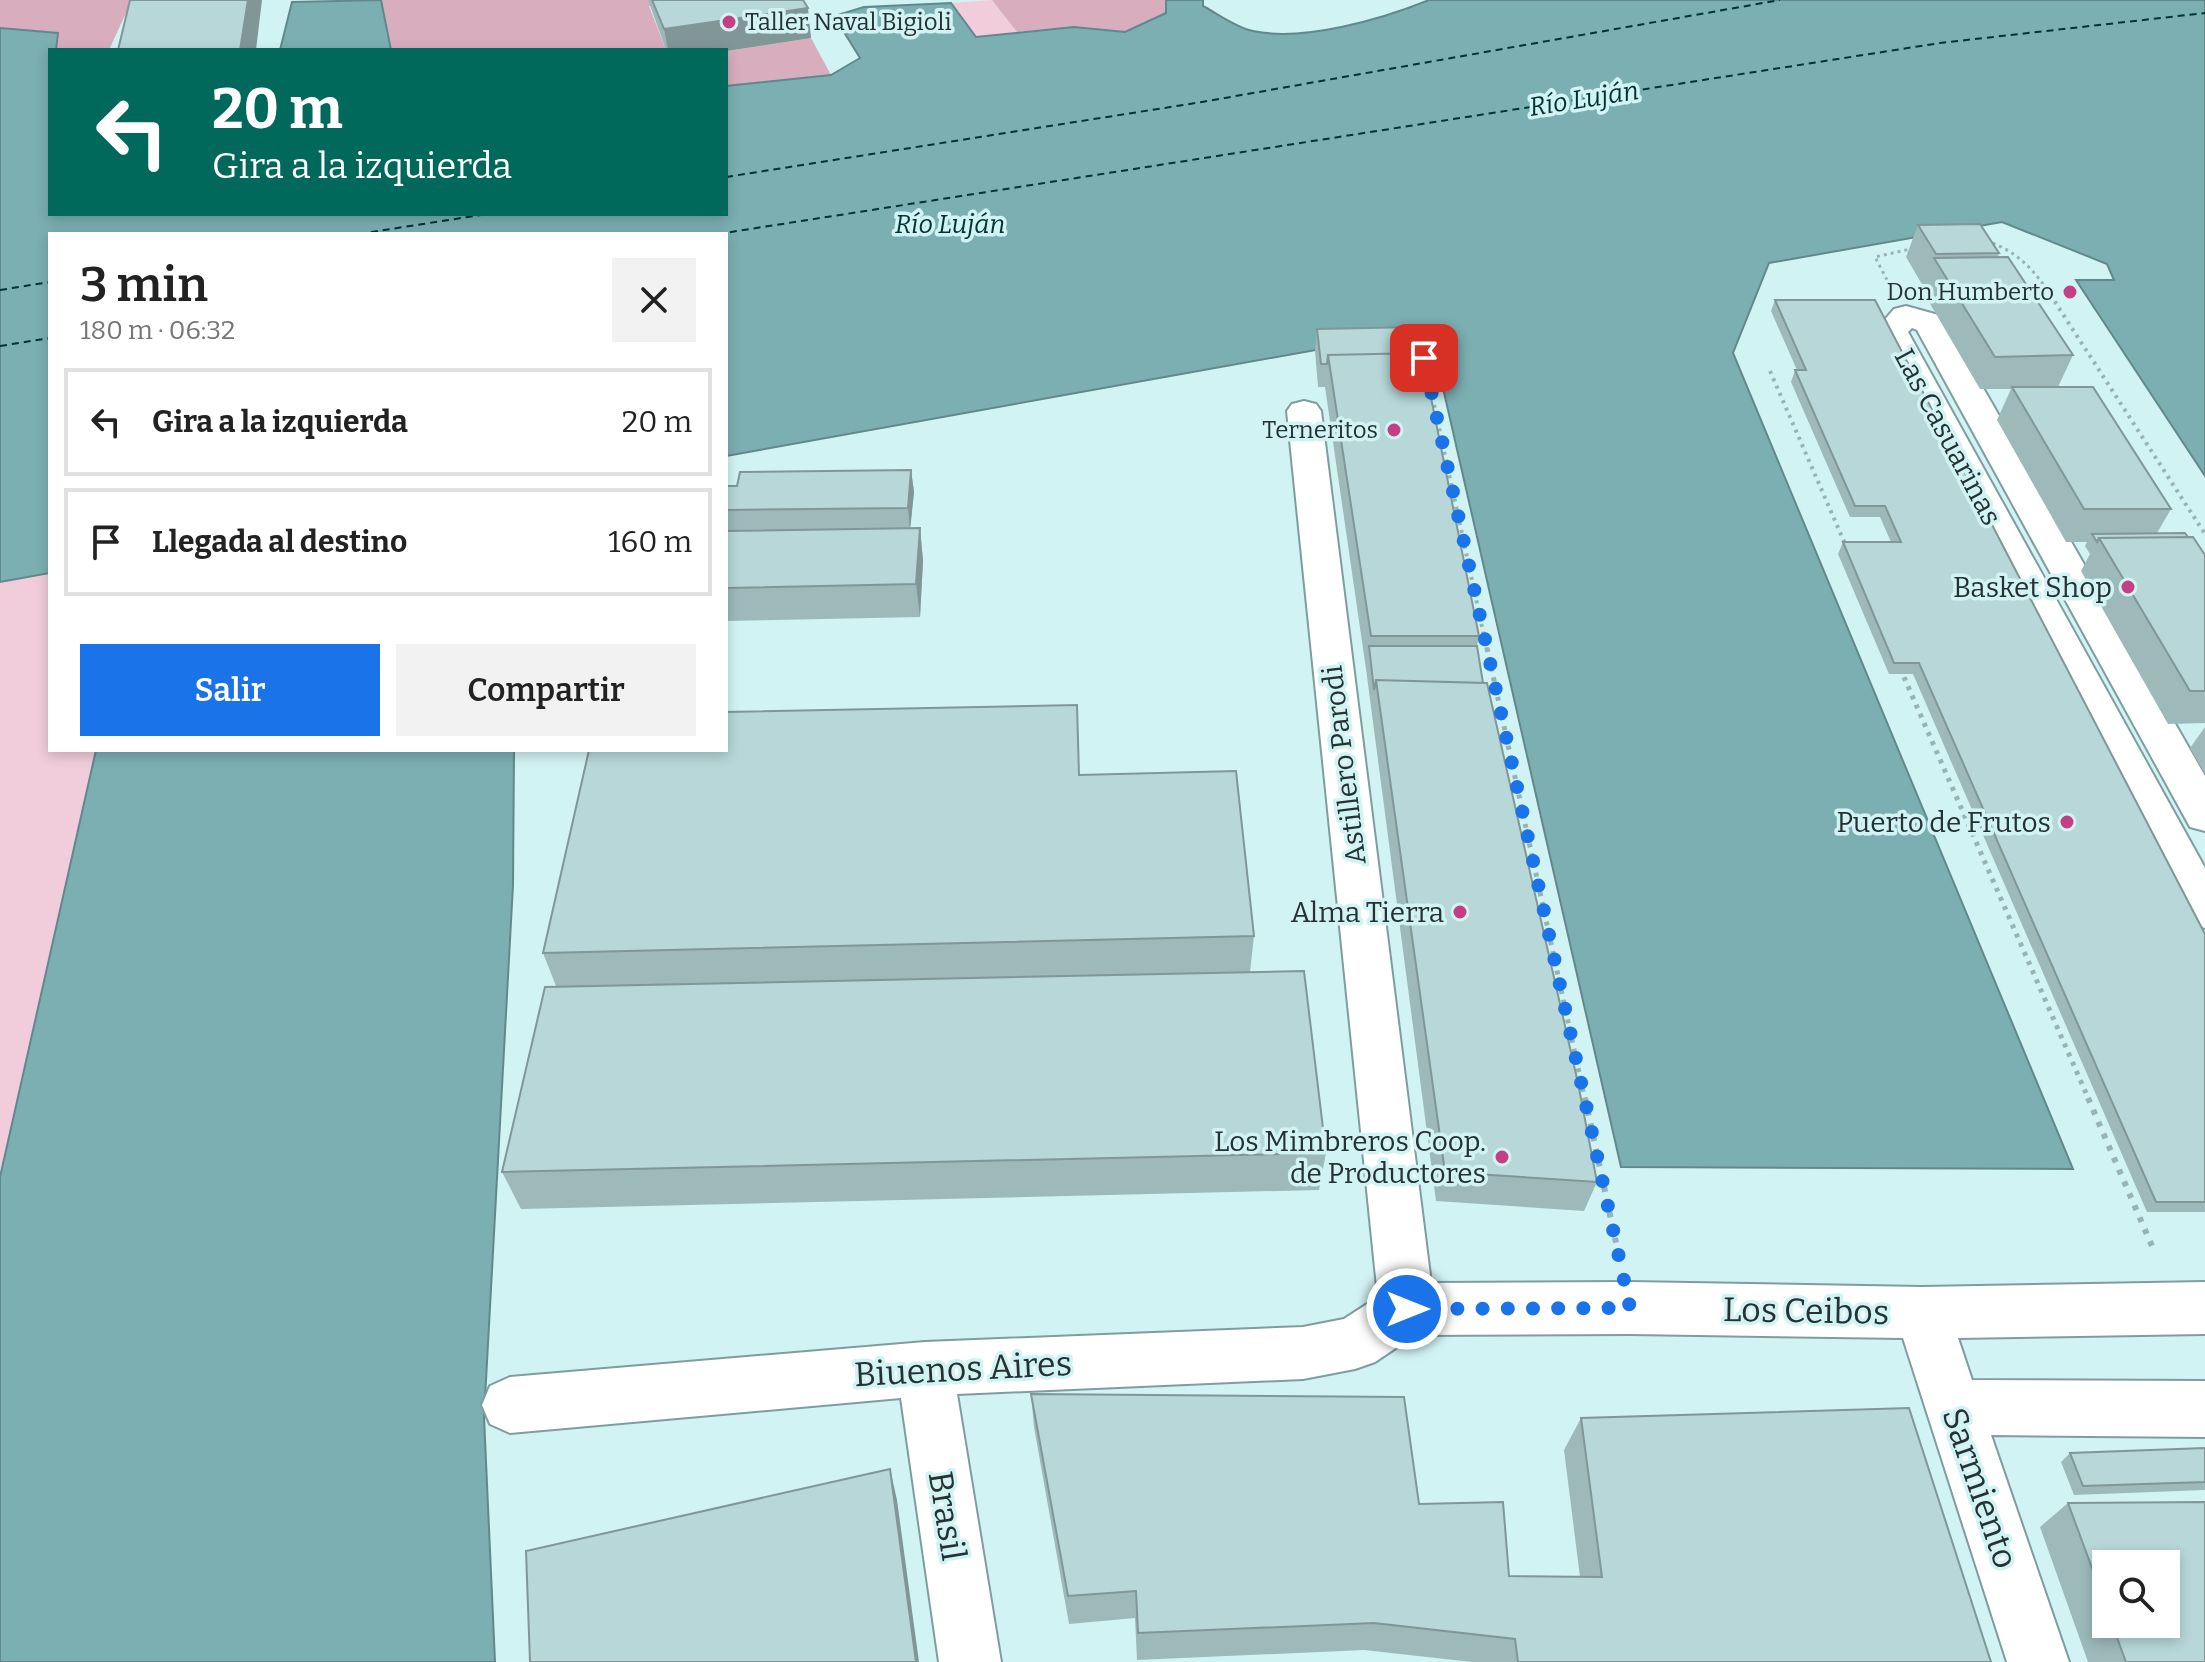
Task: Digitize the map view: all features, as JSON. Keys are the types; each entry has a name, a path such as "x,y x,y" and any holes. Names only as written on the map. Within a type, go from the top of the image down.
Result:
{"street":[{"name":"Las Casuarinas","path":"2205,815 1930,323 1906,316 1891,331 2205,910"},
{"name":"Astillero Parodi","path":"1304,411 1407,1309"},
{"name":"Los Ceibos","path":"1407,1309 1630,1308 1922,1313 2192,1309"},
{"name":"Biuenos Aires","path":"510,1405 925,1369 1303,1353 1355,1343 1407,1309"},
{"name":"Sarmiento","path":"1922,1313 2038,1662"},
{"name":"Brasil","path":"925,1369 970,1662"},
{"path":"1952,1407 2205,1409"}],"path":[{"path":"1979,239 2003,246 2035,271 2205,534"},
{"path":"1906,316 1875,257 1921,247"},
{"path":"1424,358 1630,1308"},
{"path":"1770,371 1852,558"},
{"path":"1896,659 2192,1309"}],"shaded area":[{"path":"0,0 139,0 131,2 110,48 56,48 57,33 0,28"},
{"path":"381,0 692,0 649,6 665,48 391,48"},
{"path":"992,0 1017,32 975,37 951,3"},
{"path":"992,0 1166,0 1166,13 1125,32 1074,27 1017,32"},
{"path":"811,38 831,75 728,86 728,51"},
{"path":"48,573 48,752 96,752 0,1177 0,582"}],"water":[{"path":"381,0 391,48 280,48 292,2"},
{"name":"Río Luján","path":"1166,0 1203,0 1203,6 1234,24 1273,34 1342,27 1429,0 2205,0 2205,476 2076,280 2114,280 2107,264 2002,222 1769,263 1733,353 2073,1169 1621,1167 1435,353 1410,333 728,456 728,232 48,232 48,573 0,582 0,28 58,33 56,48 48,48 48,216 728,216 728,86 831,75 860,58 834,16 864,7 951,3 976,37 1074,27 1125,32 1166,13"},
{"path":"96,752 514,752 513,885 484,1417 495,1662 0,1662 0,1177"}],"building":[{"path":"130,0 248,0 240,48 118,48"},
{"path":"652,0 803,0 808,8 664,29"},
{"path":"1980,224 1999,253 1936,254 1918,225"},
{"path":"2008,257 2073,355 1995,357 1934,258"},
{"path":"1775,300 1875,300 2205,934 2205,1202 2156,1202 1919,663 1894,663 1843,542 1901,542 1885,506 1855,506 1795,370 1806,370"},
{"path":"1417,327 1425,356 1422,353 1328,355 1327,364 1321,364 1317,329"},
{"path":"1422,353 1479,636 1371,636 1328,355"},
{"path":"2012,387 2093,387 2171,509 2084,509"},
{"path":"911,470 908,508 728,510 728,486 737,486 740,472"},
{"path":"920,528 916,584 728,588 728,531"},
{"path":"2185,533 2188,537 2099,538 2097,542 2092,534"},
{"path":"2193,537 2205,555 2205,691 2190,691 2099,538"},
{"path":"1369,646 1477,646 1483,683 1376,680 1374,690"},
{"path":"1376,680 1487,683 1578,1083 1597,1182 1445,1172"},
{"path":"1077,705 1079,775 1236,771 1254,936 543,953 589,752 728,752 728,712"},
{"path":"1304,971 1326,1153 502,1172 545,987"},
{"path":"1031,1394 1404,1397 1419,1504 1503,1502 1509,1576 1602,1577 1581,1418 1909,1408 1991,1662 1518,1662 1515,1639 1374,1623 1138,1633 1136,1591 1068,1596"},
{"path":"2205,1448 2205,1482 2083,1486 2070,1453"},
{"path":"890,1469 916,1662 530,1662 526,1551"},
{"path":"2205,1502 2205,1662 2126,1662 2117,1638 2180,1638 2180,1550 2092,1550 2092,1568 2068,1503"}],"ferry route":[{"path":"728,177 1202,102 1780,0"},
{"path":"728,232 1940,43 2205,13"},
{"path":"372,232 474,216"},
{"path":"0,290 48,282"},
{"path":"0,346 48,338"}],"place":[{"name":"Taller Naval Bigioli","path":"729,22"},
{"name":"Don Humberto","path":"2070,292"},
{"name":"Terneritos","path":"1394,430"},
{"name":"Basket Shop","path":"2128,587"},
{"name":"Puerto de Frutos","path":"2067,822"},
{"name":"Alma Tierra","path":"1460,912"},
{"name":"Los Mimbreros Coop. de Productores","path":"1502,1157"}],"route":[{"path":"1407,1309 1630,1308 1424,358"}]}
